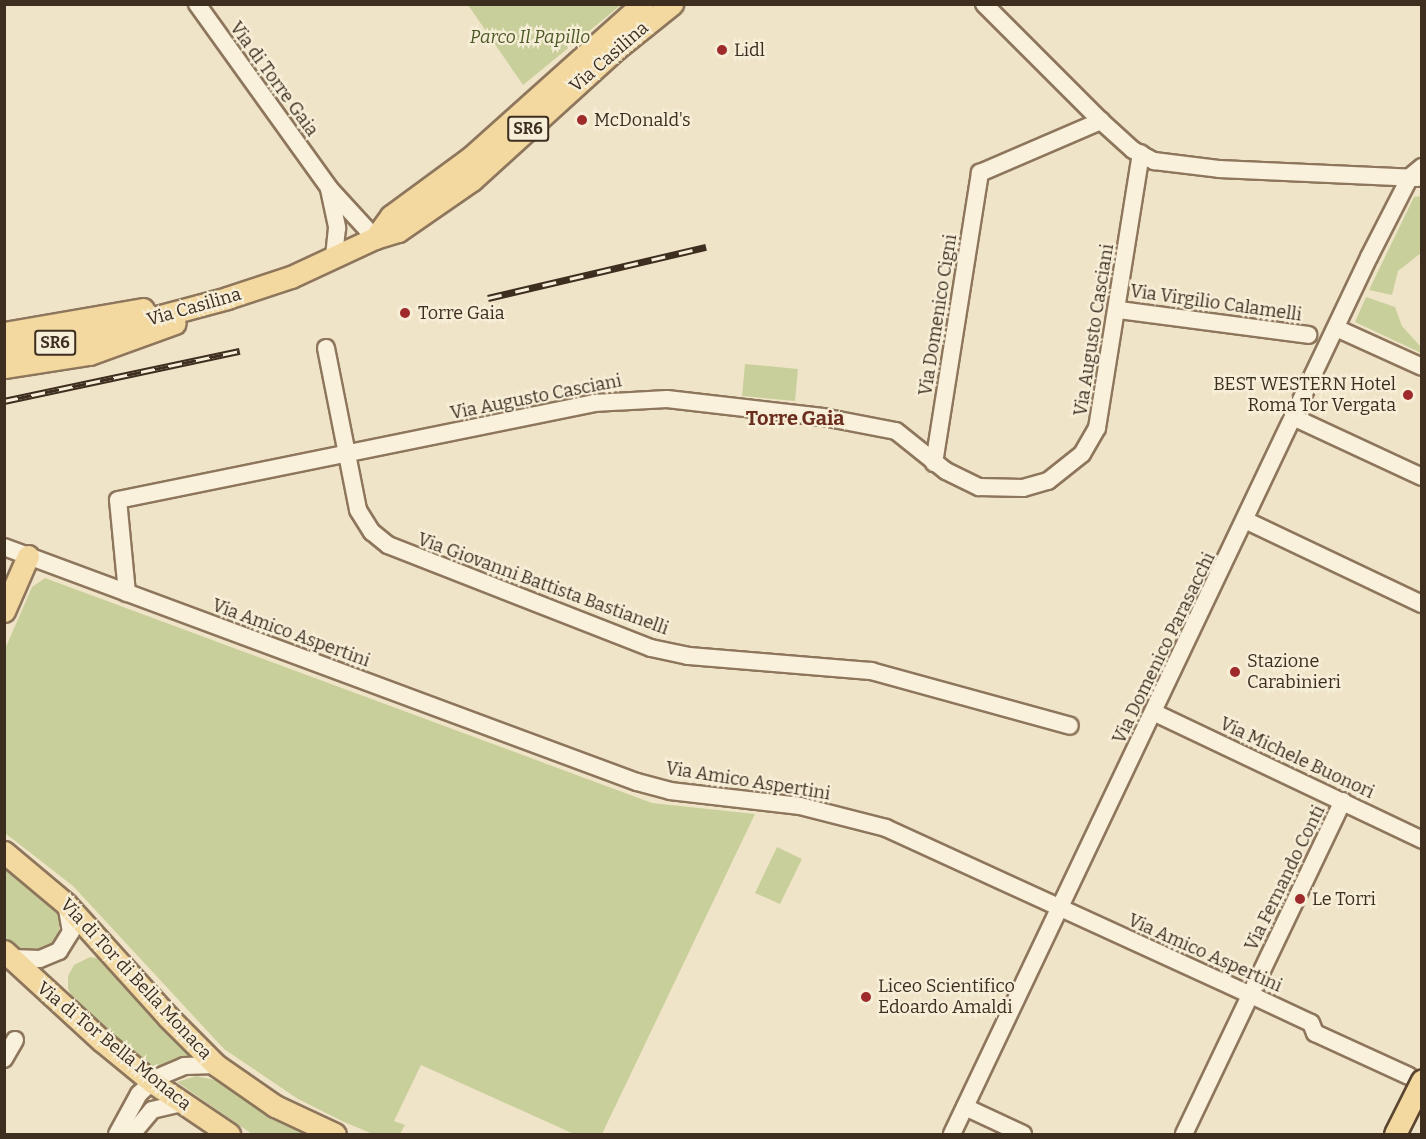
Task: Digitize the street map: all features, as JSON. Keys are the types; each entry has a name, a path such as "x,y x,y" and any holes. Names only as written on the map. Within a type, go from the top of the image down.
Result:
{"main road":[{"name":"Via Casilina","path":"375,238 391,216 470,158 642,4"},
{"name":"Via Casilina","path":"4,350 104,331 227,298 334,257 375,238 399,231 472,180 616,49 672,4"},
{"path":"4,333 227,298"},
{"path":"4,367 57,361 111,348 157,332 227,298"},
{"path":"4,611 28,556"},
{"name":"Via di Tor di Bella Monaca","path":"4,852 66,904 168,1017 216,1065 275,1106 335,1134"},
{"name":"Via di Tor Bella Monaca","path":"8,954 74,1017 152,1082 229,1134"},
{"path":"1395,1134 1415,1078"}],"street":[{"name":"Via di Torre Gaia","path":"197,4 324,182 375,238"},
{"path":"984,4 1101,121 1141,154 1180,165 1418,174"},
{"name":"Via Domenico Cigni","path":"934,463 980,173 1101,121"},
{"name":"Via Augusto Casciani","path":"127,593 118,500 594,403 650,398 823,417 890,429 902,434 934,463 954,477 997,490 1040,484 1071,465 1097,428 1119,310 1141,154"},
{"name":"Via Domenico Parasacchi","path":"952,1134 1247,521 1336,328 1418,174"},
{"path":"324,182 337,228 334,257"},
{"name":"Via Virgilio Calamelli","path":"1119,310 1308,335"},
{"path":"1336,328 1421,367"},
{"name":"Via Giovanni Battista Bastianelli","path":"326,348 346,455 362,518 388,546 643,645 688,656 871,671 1070,726"},
{"path":"1295,418 1422,477"},
{"path":"1247,521 1422,604"},
{"name":"Via Amico Aspertini","path":"4,547 637,782 680,792 800,806 881,827 1311,1023 1316,1033 1415,1078"},
{"name":"Via Michele Buonori","path":"1155,713 1422,840"},
{"name":"Via Fernando Conti","path":"1184,1134 1343,801"},
{"path":"8,954 40,959 59,951 71,932 66,904"},
{"path":"4,1059 15,1040"},
{"path":"117,1134 136,1100 152,1082 178,1067 216,1065"},
{"path":"137,1133 152,1110 182,1103"},
{"path":"965,1107 1023,1134"}],"green space":[{"name":"Parco Il Papillo","path":"468,5 621,5 523,85"},
{"path":"1421,196 1421,253 1398,271 1392,295 1369,290 1414,197"},
{"path":"1366,297 1395,307 1402,326 1421,347 1421,353 1355,322"},
{"path":"745,364 798,369 795,401 742,396"},
{"path":"45,578 652,803 755,814 602,1134 574,1134 421,1065 394,1121 405,1125 400,1134 373,1134 298,1099 224,1049 73,886 5,833 5,649 32,587"},
{"path":"777,847 802,859 780,904 755,893"},
{"path":"5,863 59,916 59,937 46,951 21,952 5,939"},
{"path":"90,957 102,959 193,1056 170,1061 155,1070 74,1000 68,989 68,976 74,965"},
{"path":"196,1076 219,1081 308,1134 252,1134 177,1082"}],"railway":[{"path":"488,298 706,247"},
{"path":"4,401 240,351"}],"place":[{"name":"Lidl","path":"722,50"},
{"name":"McDonald's","path":"582,120"},
{"name":"Torre Gaia","path":"405,313"},
{"name":"BEST WESTERN Hotel Roma Tor Vergata","path":"1408,395"},
{"name":"Stazione Carabinieri","path":"1235,672"},
{"name":"Le Torri","path":"1300,899"},
{"name":"Liceo Scientifico Edoardo Amaldi","path":"866,997"}],"district":[{"name":"Torre Gaia","path":"795,418"}]}
